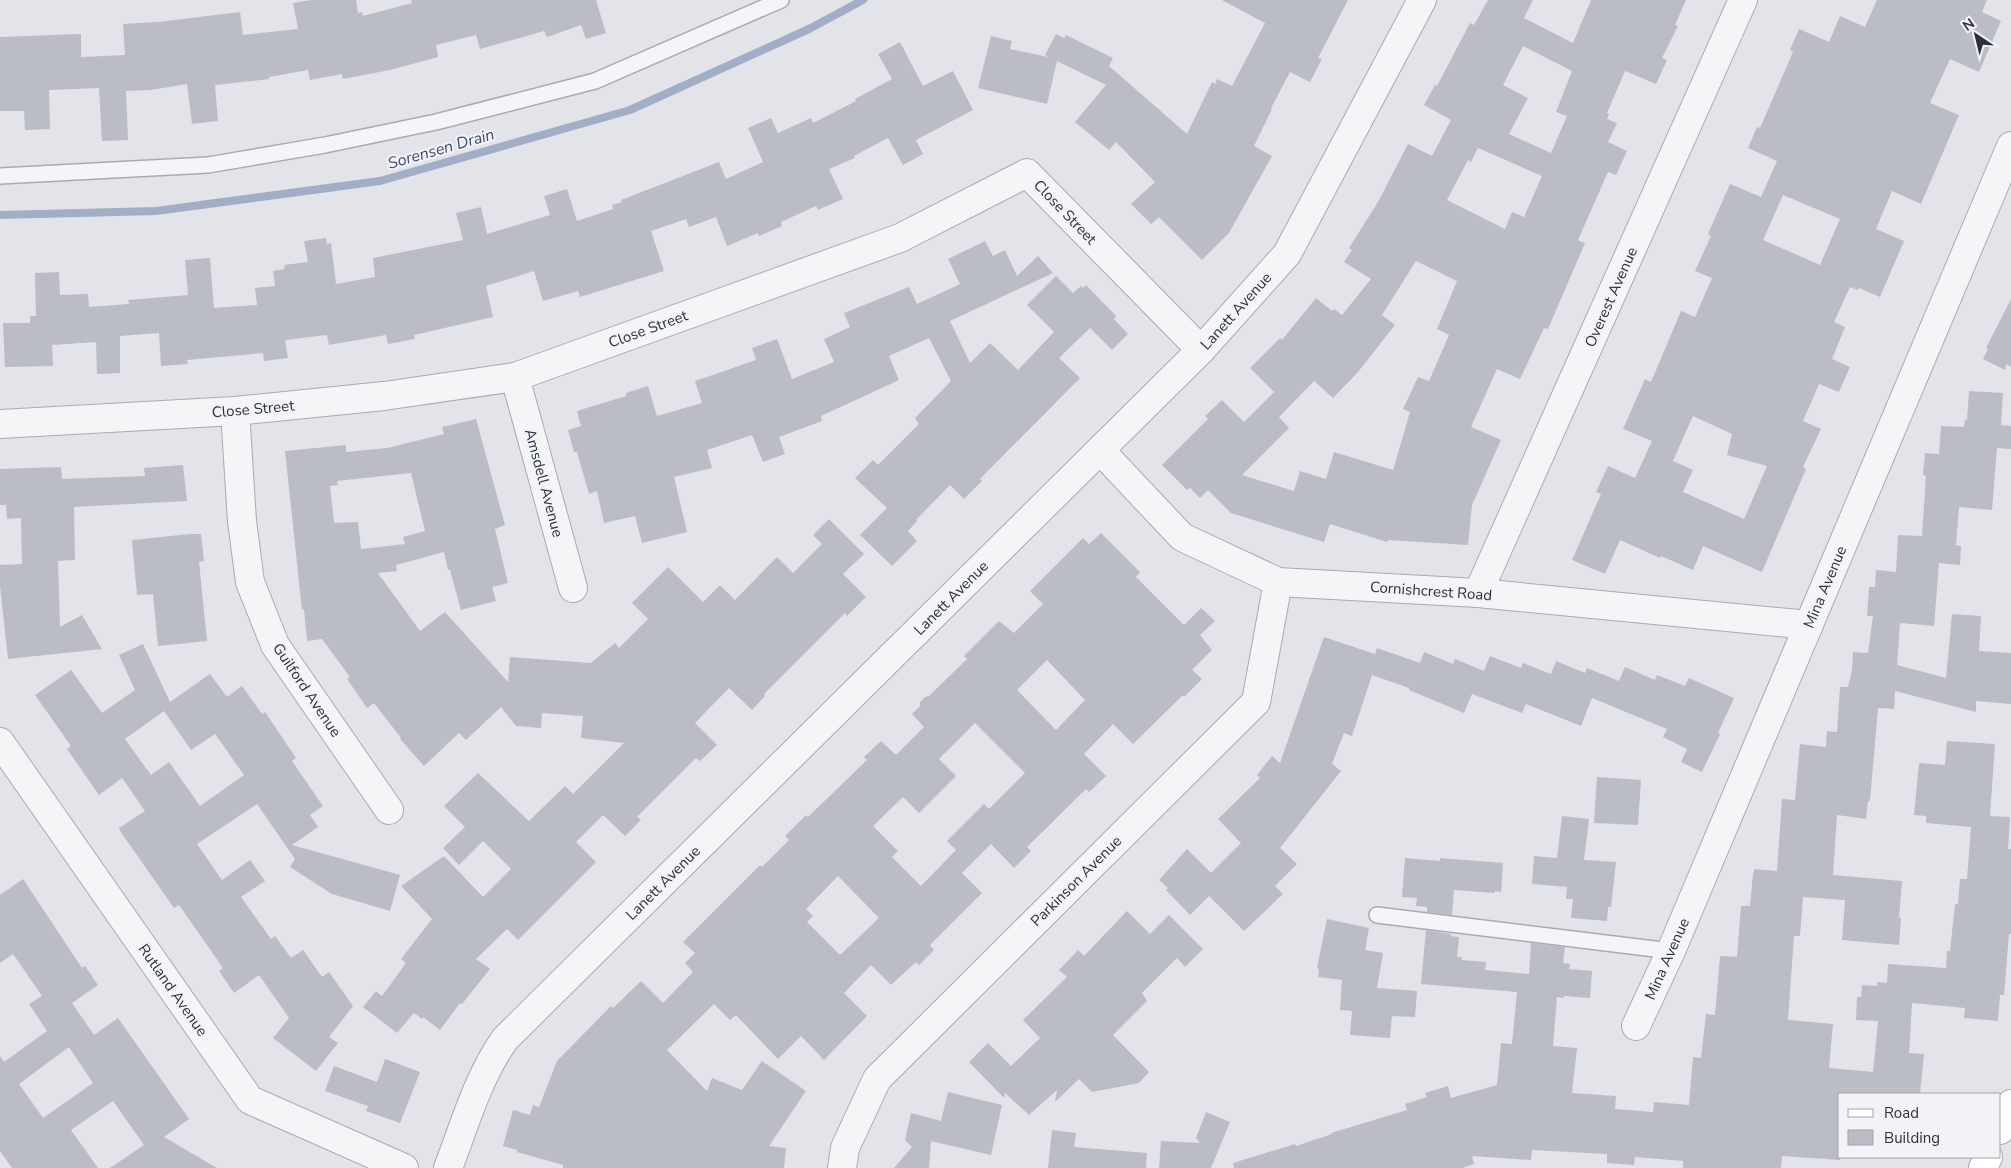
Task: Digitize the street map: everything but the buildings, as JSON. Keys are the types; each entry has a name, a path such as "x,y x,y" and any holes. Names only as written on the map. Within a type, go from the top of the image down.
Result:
{"street":[{"name":"Lanett Avenue","path":"448,1168 482,1078 491,1058 505,1039 1201,350 1287,254 1422,0"},
{"name":"Overest Avenue","path":"1478,593 1744,0"},
{"name":"Mina Avenue","path":"1636,1026 1671,951 2011,146"},
{"name":"Close Street","path":"0,424 235,411 384,396 514,377 900,238 1027,173 1201,350"},
{"name":"Amsdell Avenue","path":"514,377 573,588"},
{"name":"Guilford Avenue","path":"235,411 242,521 250,582 274,644 389,810"},
{"name":"Cornishcrest Road","path":"1100,450 1182,537 1278,582 1478,593 1809,626"},
{"name":"Parkinson Avenue","path":"842,1168 845,1148 877,1079 1256,702 1278,582"},
{"name":"Rutland Avenue","path":"0,742 250,1100 404,1168"},
{"path":"2001,1128 2011,1104"}],"lane":[{"path":"0,176 208,165 325,145 436,122 595,82 781,0"},
{"path":"1377,915 1671,951"}],"waterway":[{"name":"Sorensen Drain","path":"0,215 156,211 380,181 630,110 809,29 863,0"}]}
